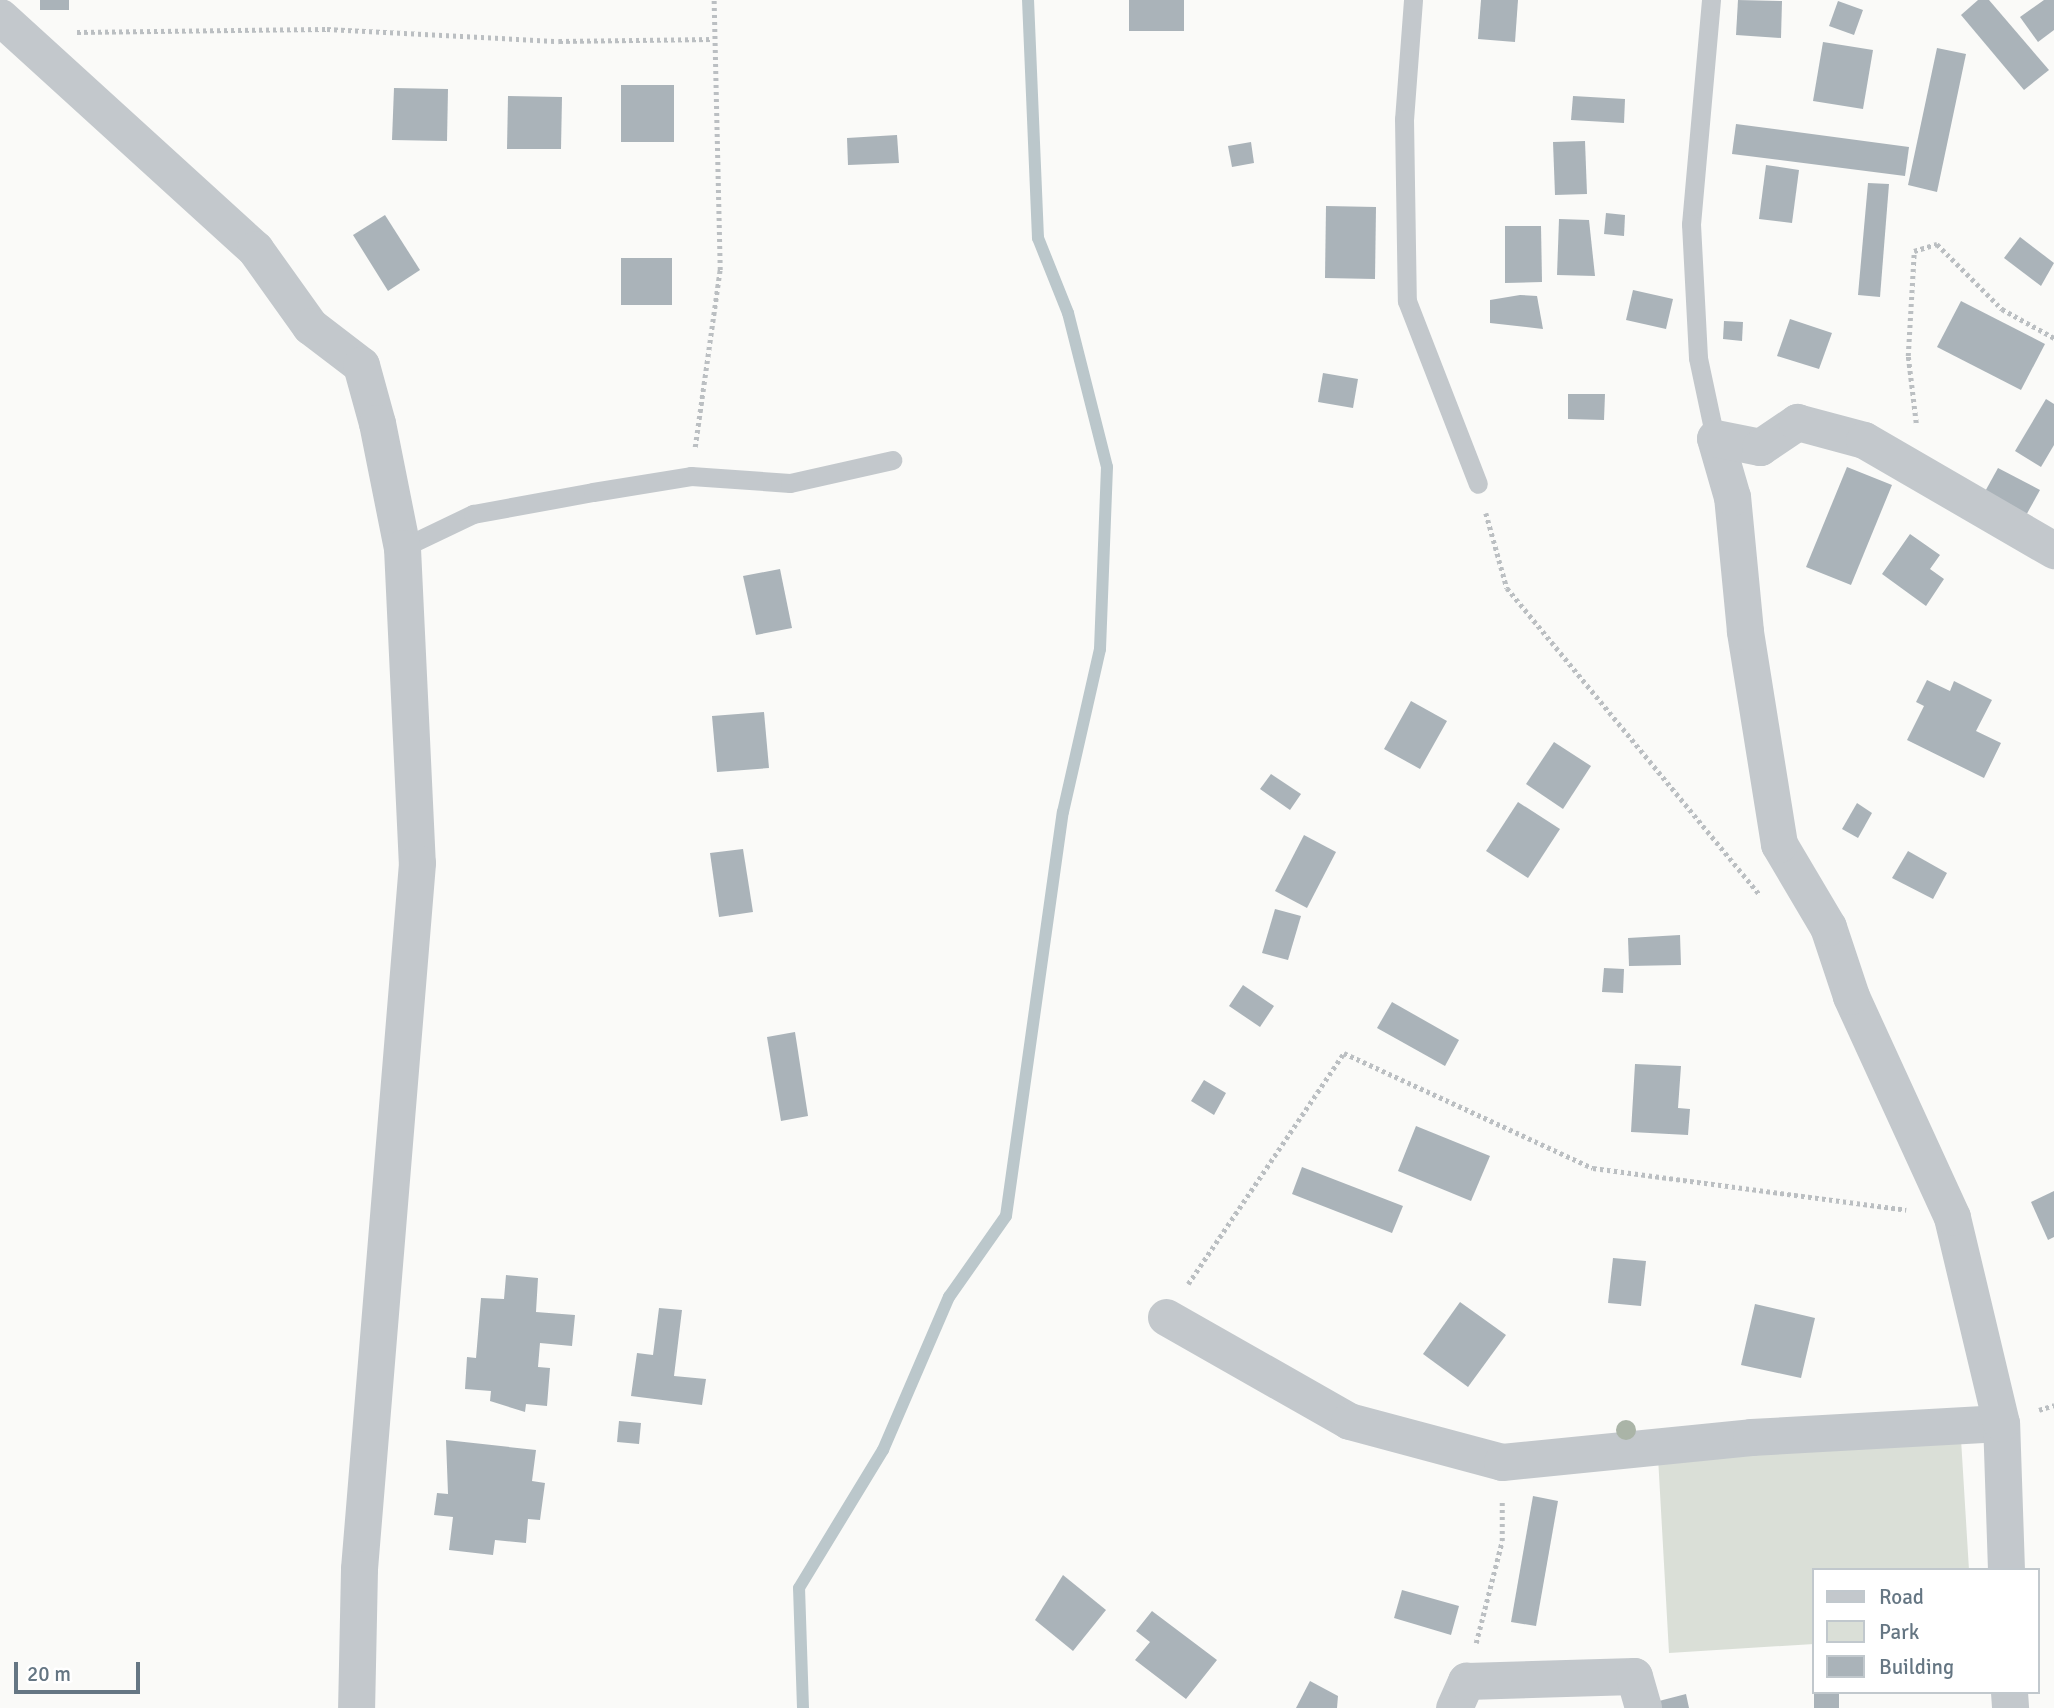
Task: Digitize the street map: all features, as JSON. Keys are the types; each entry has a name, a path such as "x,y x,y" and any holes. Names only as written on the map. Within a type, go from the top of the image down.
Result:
{"street":[{"path":"13,26 255,249 310,326 361,365 402,548 417,863 359,1569 356,1708"},
{"path":"2006,1568 2001,1423 1952,1217 1851,996 1828,927 1779,844 1745,631 1732,497 1716,438 1760,447 1797,422 1864,440 2054,550"},
{"path":"1166,1317 1349,1421 1502,1462 1751,1437 2001,1423"},
{"path":"1460,1694 1634,1676 1643,1708"}],"lane":[{"path":"1413,0 1404,119 1407,301 1478,484"},
{"path":"1711,0 1691,224 1698,358 1716,438"},
{"path":"402,548 473,514 691,476 790,483 892,460"}],"path":[{"path":"691,476 720,270 714,0"},
{"path":"13,26 327,29 559,41 713,39"},
{"path":"1917,429 1908,356 1914,251 1937,244 2002,309 2054,338"},
{"path":"1478,484 1507,588 1763,899"},
{"path":"1166,1317 1344,1053 1593,1168 1952,1217"},
{"path":"1460,1694 1502,1541 1502,1462"}],"green space":[{"path":"1961,1439 1969,1568 1812,1568 1812,1644 1669,1653 1658,1457"}],"building":[{"path":"40,0 69,0 69,10 40,10"},
{"path":"1129,0 1184,0 1184,31 1129,31"},
{"path":"1481,0 1518,0 1515,42 1478,39"},
{"path":"1738,0 1782,1 1781,38 1736,35"},
{"path":"1978,0 1989,0 2049,70 2024,90 1961,15"},
{"path":"2044,0 2054,0 2054,30 2038,42 2020,17"},
{"path":"1838,1 1863,10 1854,35 1829,26"},
{"path":"1823,42 1873,50 1863,109 1813,101"},
{"path":"1937,48 1966,54 1937,192 1908,185"},
{"path":"621,85 674,85 674,142 621,142"},
{"path":"394,88 448,89 447,141 392,140"},
{"path":"508,96 562,97 561,149 507,149"},
{"path":"1573,96 1625,99 1624,123 1571,120"},
{"path":"1736,124 1909,147 1905,176 1732,154"},
{"path":"897,135 899,163 848,165 847,138"},
{"path":"1585,141 1587,194 1555,195 1553,142"},
{"path":"1251,142 1254,163 1232,167 1228,146"},
{"path":"1766,165 1799,170 1792,223 1759,219"},
{"path":"1868,183 1889,184 1880,297 1858,295"},
{"path":"1326,206 1376,207 1375,279 1325,278"},
{"path":"1606,213 1625,215 1624,236 1604,234"},
{"path":"385,215 420,270 388,291 353,235"},
{"path":"1559,219 1589,220 1595,276 1557,275"},
{"path":"1505,226 1541,226 1542,282 1505,283"},
{"path":"2020,237 2054,263 2041,286 2004,258"},
{"path":"621,258 672,258 672,305 621,305"},
{"path":"1633,290 1673,299 1666,329 1626,320"},
{"path":"1520,295 1537,296 1543,329 1490,323 1490,300"},
{"path":"1961,301 2045,344 2021,390 1937,347"},
{"path":"1790,319 1832,333 1819,369 1777,356"},
{"path":"1724,321 1743,322 1742,341 1723,339"},
{"path":"1323,373 1358,379 1353,408 1318,402"},
{"path":"1568,394 1605,394 1604,420 1568,419"},
{"path":"2046,399 2054,404 2054,445 2041,467 2015,451"},
{"path":"1847,467 1892,485 1851,585 1806,567"},
{"path":"1998,468 2040,490 2024,519 1982,497"},
{"path":"1910,534 1940,555 1930,569 1944,579 1926,606 1882,574"},
{"path":"780,569 792,628 756,635 743,576"},
{"path":"1927,680 1950,691 1954,681 1992,700 1976,731 2001,743 1984,778 1907,740 1924,706 1916,702"},
{"path":"1411,701 1447,721 1420,769 1384,749"},
{"path":"764,712 769,768 717,772 712,716"},
{"path":"1554,742 1591,766 1563,809 1526,784"},
{"path":"1271,774 1301,794 1290,810 1260,789"},
{"path":"1518,802 1560,829 1528,878 1486,851"},
{"path":"1857,803 1872,813 1858,838 1842,829"},
{"path":"1304,835 1336,852 1307,908 1275,891"},
{"path":"743,849 753,912 719,917 710,853"},
{"path":"1908,851 1947,873 1933,899 1892,878"},
{"path":"1275,909 1301,916 1288,960 1262,953"},
{"path":"1680,935 1681,965 1629,966 1628,938"},
{"path":"1604,968 1624,969 1623,993 1602,992"},
{"path":"1243,985 1274,1006 1260,1027 1229,1006"},
{"path":"1392,1002 1459,1040 1445,1066 1377,1028"},
{"path":"795,1032 808,1116 781,1121 767,1037"},
{"path":"1635,1064 1681,1066 1678,1108 1690,1109 1688,1135 1631,1132"},
{"path":"1204,1080 1226,1093 1214,1115 1191,1101"},
{"path":"1416,1126 1490,1156 1471,1201 1398,1171"},
{"path":"1302,1167 1403,1206 1392,1233 1292,1194"},
{"path":"2054,1191 2054,1237 2048,1240 2031,1202"},
{"path":"1613,1258 1646,1261 1641,1306 1608,1303"},
{"path":"506,1275 538,1278 536,1312 575,1315 572,1346 540,1343 538,1367 550,1368 547,1406 526,1404 525,1412 490,1401 491,1391 465,1389 467,1357 476,1358 481,1298 504,1299"},
{"path":"1460,1302 1506,1335 1468,1387 1423,1354"},
{"path":"1755,1304 1815,1318 1801,1378 1741,1365"},
{"path":"659,1308 682,1310 674,1376 706,1379 702,1405 631,1396 637,1353 653,1355"},
{"path":"619,1421 641,1423 639,1444 617,1442"},
{"path":"446,1440 536,1450 532,1481 545,1483 540,1520 528,1519 526,1543 495,1540 493,1555 449,1550 453,1517 434,1515 437,1493 448,1494"},
{"path":"1533,1496 1558,1501 1536,1626 1511,1622"},
{"path":"1063,1575 1106,1610 1073,1651 1035,1620"},
{"path":"1402,1590 1459,1606 1451,1635 1394,1618"},
{"path":"1152,1611 1217,1660 1186,1699 1135,1660 1150,1642 1136,1631"},
{"path":"1310,1681 1338,1696 1337,1708 1296,1708"},
{"path":"1686,1694 1689,1708 1661,1708 1659,1701"},
{"path":"1814,1694 1839,1694 1839,1708 1814,1708"}],"waterway":[{"path":"803,1708 799,1588 883,1450 949,1297 1006,1216 1063,812 1100,649 1107,467 1068,313 1038,238 1028,0"}]}
